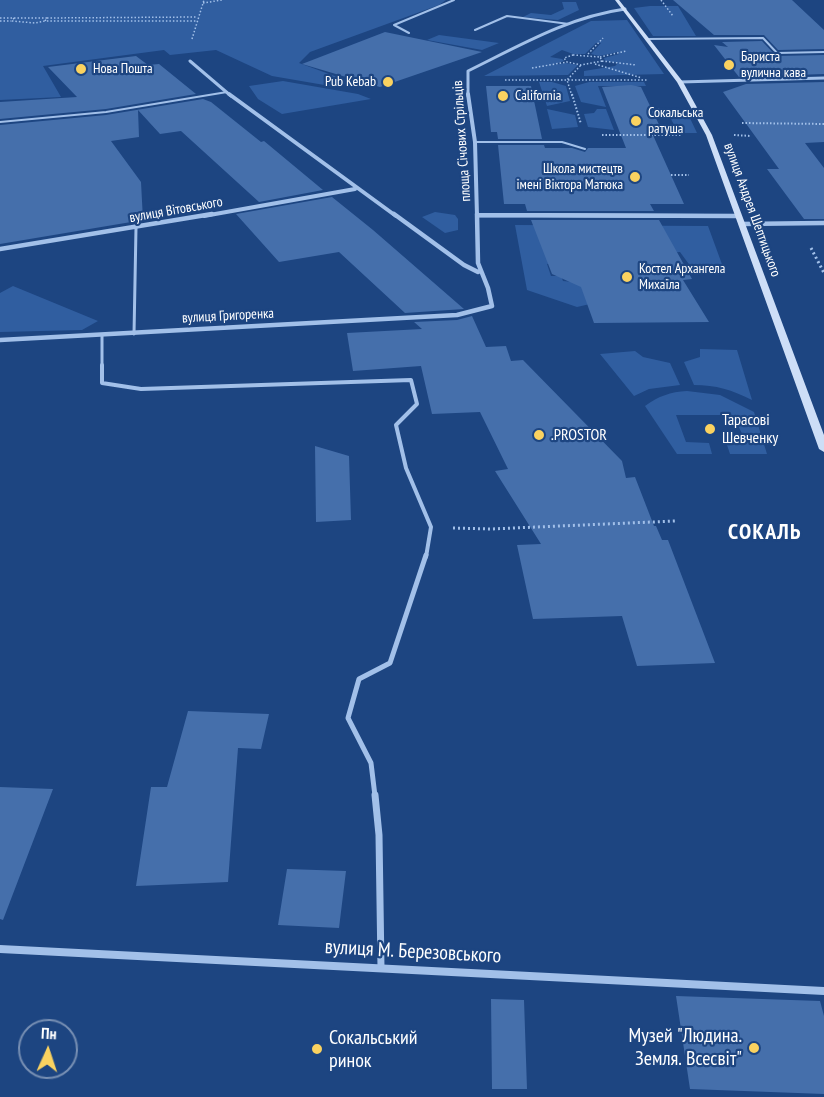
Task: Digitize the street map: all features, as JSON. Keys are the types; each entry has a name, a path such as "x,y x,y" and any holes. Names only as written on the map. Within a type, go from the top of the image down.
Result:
{"street":[{"name":"вулиця Андрея Шептицького","path":"617,0 680,82 709,135 821,431 824,449"},
{"name":"площа Січових Стрільців","path":"457,315 492,306 488,283 478,272 476,260 478,245 475,142 467,80 468,70 568,24 603,11 625,9"},
{"path":"190,61 240,104 355,189 464,265 478,272"},
{"path":"680,82 824,78"},
{"name":"вулиця Вітовського","path":"0,249 136,228 355,189"},
{"path":"477,215 824,223"},
{"name":"вулиця Григоренка","path":"0,340 457,315"},
{"name":"вулиця М. Березовського","path":"0,949 824,991"}],"lane":[{"path":"409,33 394,25 454,0"},
{"path":"475,30 507,16 568,24"},
{"path":"647,39 763,38 777,52 824,52"},
{"path":"0,122 106,112 227,92"},
{"path":"475,142 562,142 585,149"},
{"path":"134,334 136,228"},
{"path":"102,335 102,384 119,389 145,390 200,386 411,380 417,404 396,425 406,468 431,527 425,564 390,663 359,680 348,718 371,763 379,835 381,968"}],"path":[{"path":"0,19 12,21 196,21 204,0"},
{"path":"203,3 222,0"},
{"path":"12,21 15,18"},
{"path":"0,19 197,18"},
{"path":"630,50 600,57 571,55 564,58 567,62 581,65 602,61 640,66"},
{"path":"600,57 602,61"},
{"path":"467,80 648,80 595,64"},
{"path":"567,80 581,65"},
{"path":"567,80 582,126"},
{"path":"651,109 661,109"},
{"path":"774,123 786,120"},
{"path":"742,123 824,124"},
{"path":"596,135 751,135"},
{"path":"671,175 689,175"},
{"path":"431,527 491,529 675,521"}],"shaded area":[{"path":"0,0 446,0 439,5 310,52 299,63 351,82 336,87 272,76 216,50 170,55 164,50 43,66 61,97 0,100"},
{"path":"562,2 576,2 579,10 558,20 523,17 531,13 551,15 564,9"},
{"path":"678,6 696,36 653,36 634,8"},
{"path":"627,20 664,74 584,76 584,71 615,66 618,63 605,61 604,58 619,54 618,52 599,56 591,54 601,43 596,43 585,54 573,54 562,50 550,57 564,61 553,65 566,63 578,65 568,75 484,76 591,21"},
{"path":"439,35 499,43 482,50 427,40"},
{"path":"283,81 358,94 371,99 282,114 258,99 249,86"},
{"path":"539,82 552,82 566,86 570,101 547,106"},
{"path":"589,82 644,82 646,86 598,86 606,107 581,102 575,86"},
{"path":"547,109 575,115 578,127 552,129"},
{"path":"597,109 606,109 614,130 588,127 584,114 594,113"},
{"path":"668,113 688,114 697,133 678,133"},
{"path":"435,212 455,215 458,219 458,230 445,233 422,217"},
{"path":"515,225 708,226 723,267 691,267 680,252 547,264 551,276 561,276 563,281 583,283 590,304 577,307 527,290"},
{"path":"13,286 98,321 82,330 0,332 0,293"},
{"path":"700,349 737,350 752,400 724,389 694,385 684,362 700,357"},
{"path":"635,351 643,357 670,363 680,385 649,389 634,396 600,354"},
{"path":"687,391 720,395 754,412 767,454 730,454 726,442 746,442 733,415 676,415 686,442 709,443 712,454 677,454 645,406 665,395"}],"building":[{"path":"673,0 792,0 824,30 824,49 778,50 764,35 714,35"},
{"path":"385,32 482,52 380,87 302,64"},
{"path":"762,41 776,56 824,55 824,74 739,77 714,45 728,47 722,42"},
{"path":"136,56 148,65 159,64 196,94 106,109 0,119 0,102 77,97 48,67"},
{"path":"824,82 824,142 805,143 824,168 824,219 804,219 767,169 779,169 723,92 746,84"},
{"path":"631,85 641,87 663,133 652,133 684,204 650,204 654,211 527,211 525,204 504,204 498,145 544,145 545,148 572,148 585,152 588,148 626,148 602,87"},
{"path":"486,86 531,86 542,139 498,139 497,132 491,132"},
{"path":"203,99 211,102 261,142 264,141 323,190 259,202 181,131 160,134 138,110 139,137 111,141 141,182 143,220 0,244 0,125 106,115"},
{"path":"332,197 464,309 405,313 339,252 279,262 236,214"},
{"name":"Костел Архангела Михаїла","path":"531,220 659,220 692,279 683,280 709,322 594,323 581,287 552,274"},
{"path":"472,316 486,347 506,346 511,361 523,360 622,461 626,478 635,477 654,526 662,540 668,540 715,663 637,666 622,616 533,619 517,545 541,544 495,471 508,469 480,412 432,414 421,366 353,371 347,333 422,329 414,322 457,320"},
{"path":"315,446 349,456 351,520 316,522"},
{"path":"188,711 269,714 261,749 238,748 228,882 136,886 151,787 167,787"},
{"path":"0,787 53,789 3,920 0,919"},
{"path":"287,869 346,871 339,928 278,925"},
{"name":"Музей \"Людина. Земля. Всесвіт\"","path":"676,996 820,1001 824,1016 824,1094 690,1089"},
{"path":"491,999 524,1000 527,1089 492,1089"}],"place":[{"name":"Бариста вулична кава","path":"729,65"},
{"name":"Нова Пошта","path":"81,69"},
{"name":"Pub Kebab","path":"388,82"},
{"name":"California","path":"503,96"},
{"name":"Сокальська ратуша","path":"636,121"},
{"name":"Школа мистецтв імені Віктора Матюка","path":"635,177"},
{"name":"Костел Архангела Михаїла","path":"627,277"},
{"name":"Тарасові Шевченку","path":"710,429"},
{"name":".PROSTOR","path":"539,435"},
{"name":"Музей \"Людина. Земля. Всесвіт\"","path":"754,1048"},
{"name":"Сокальський ринок","path":"317,1049"}],"district":[{"name":"СОКАЛЬ","path":"765,533"}]}
